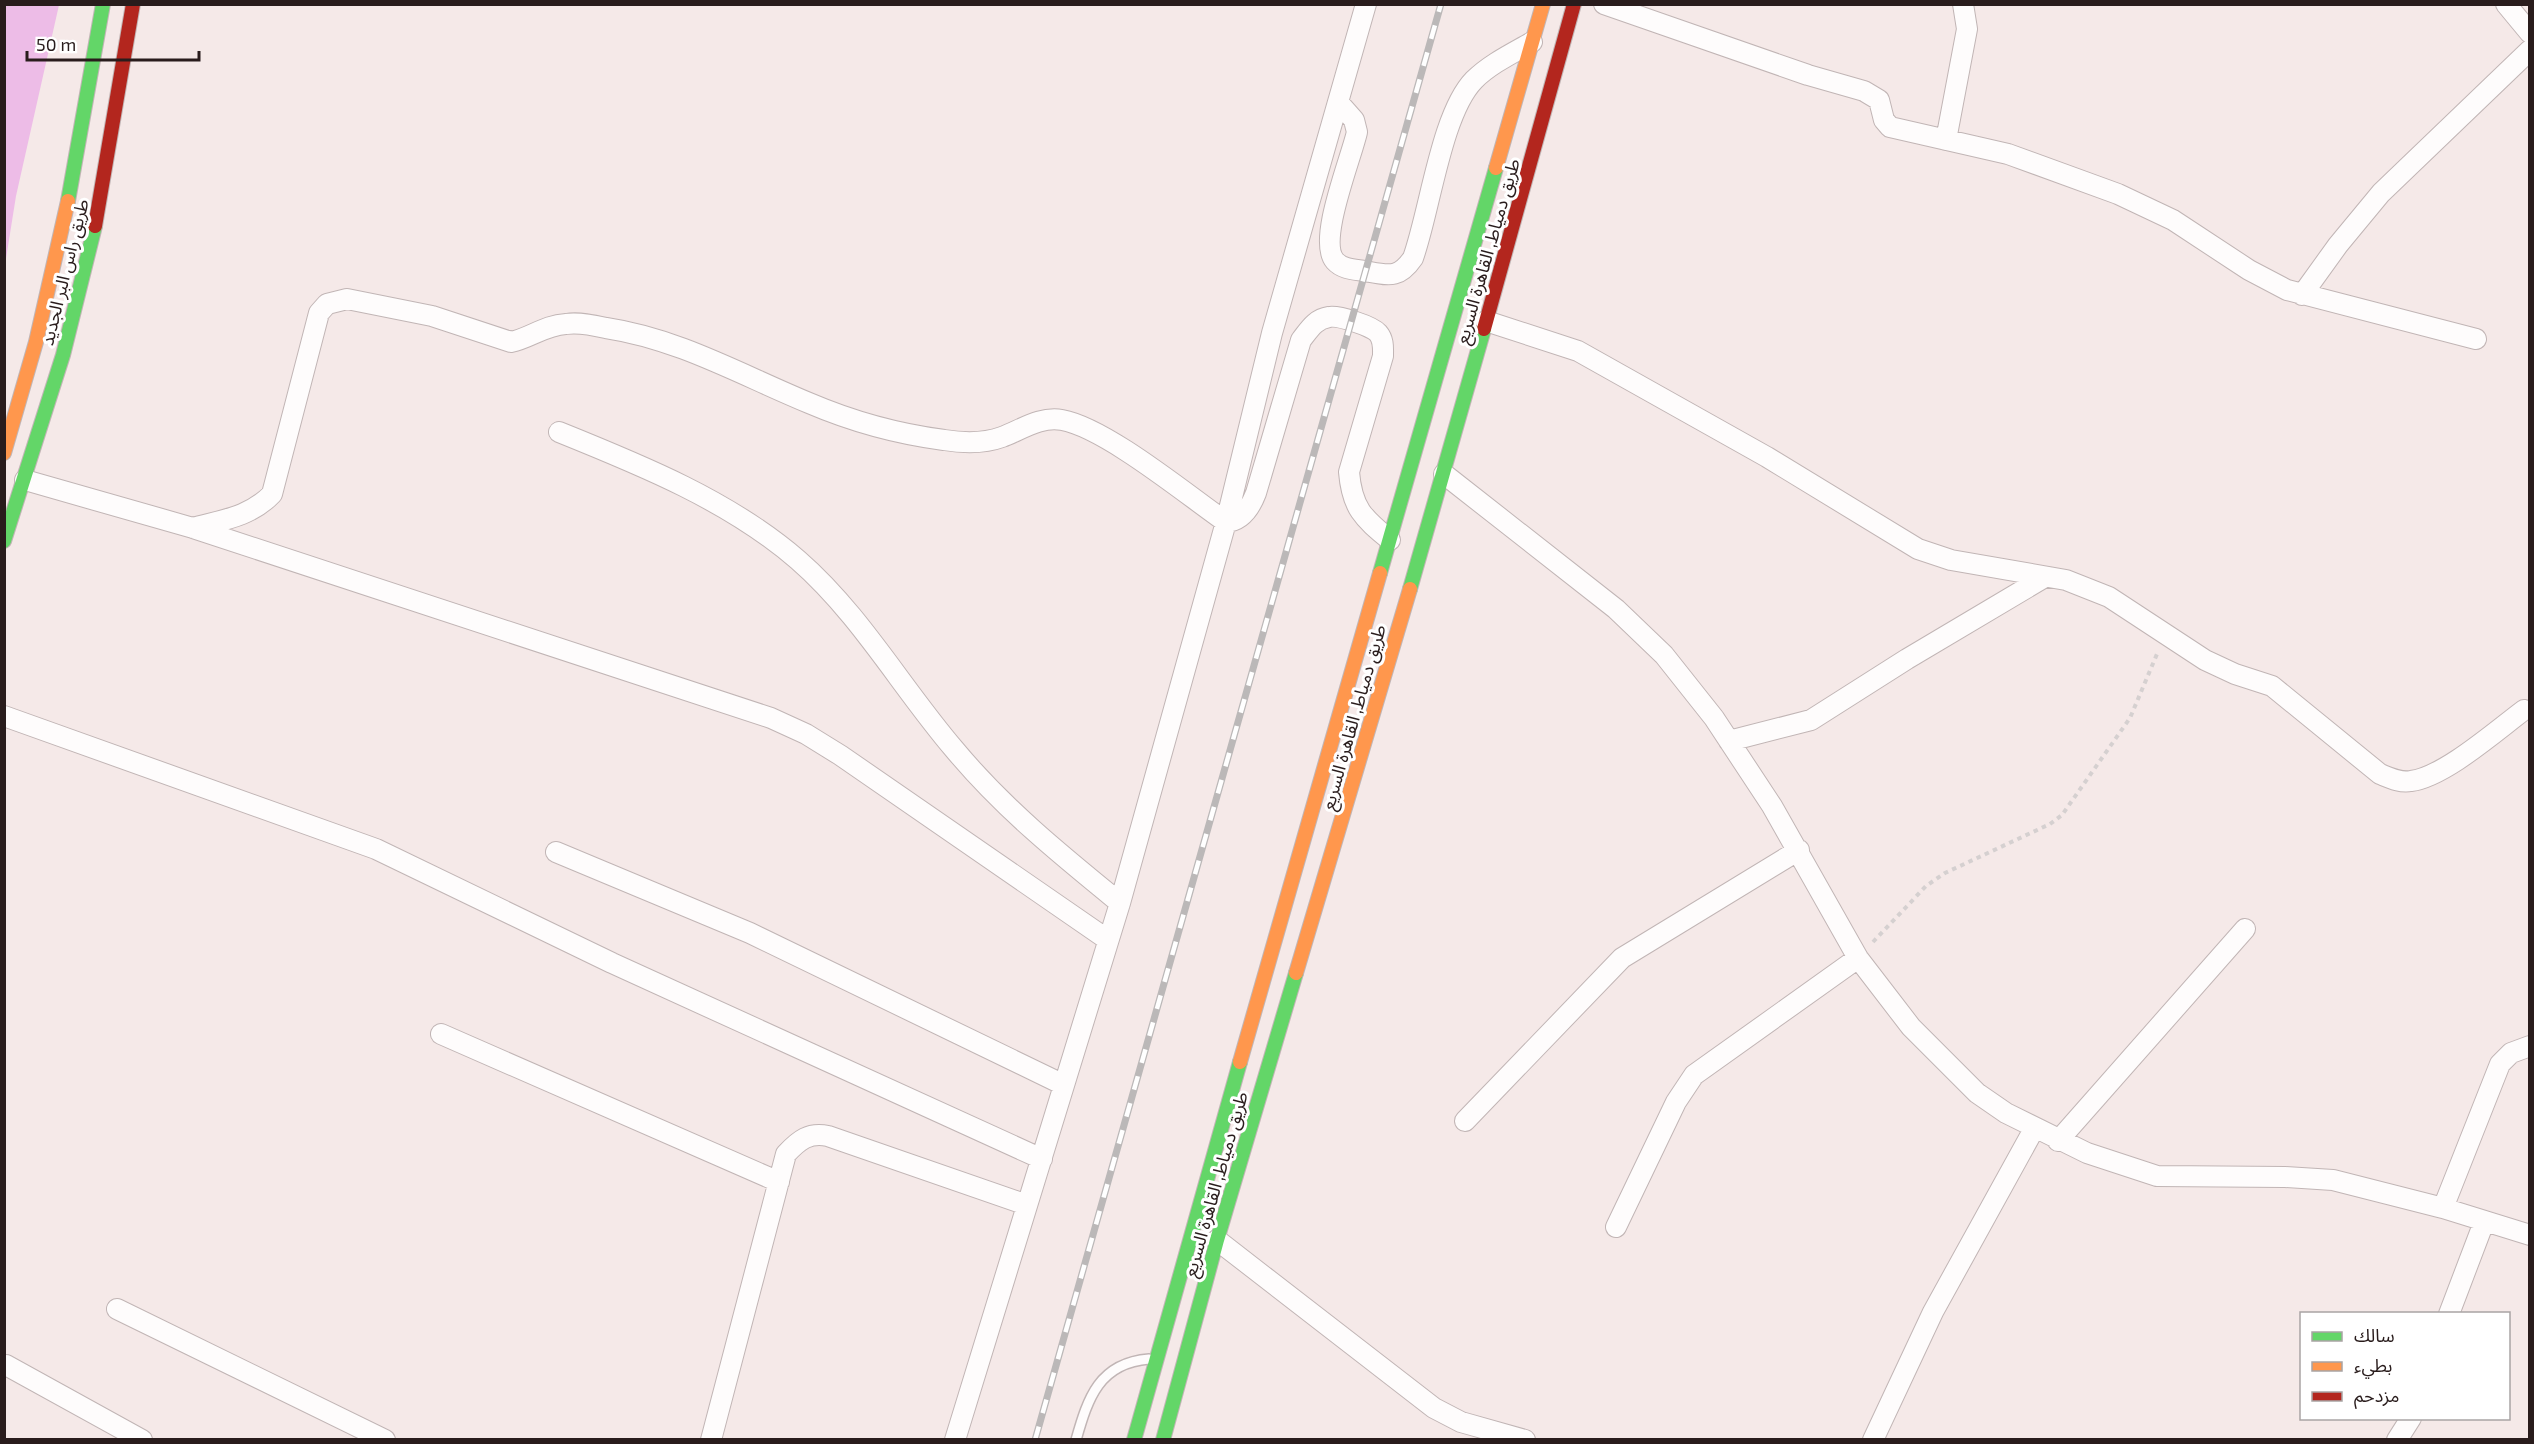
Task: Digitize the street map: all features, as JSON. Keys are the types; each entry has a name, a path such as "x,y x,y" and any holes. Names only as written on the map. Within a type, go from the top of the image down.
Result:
{"main road":[{"name":"طريق راس البر الجديد","path":"4,453 53,282 73,187 103,4"},
{"name":"طريق راس البر الجديد","path":"4,541 67,340 90,246 110,150 133,4"},
{"name":"طريق دمياط, القاهرة السريع","path":"1134,1440 1155,1359 1543,4"},
{"name":"طريق دمياط, القاهرة السريع","path":"1163,1440 1217,1240 1444,474 1574,4"}],"street":[{"path":"955,1440 1120,903 1226,522 1272,333 1366,4"},
{"path":"1604,4 1808,75 1864,91 1879,100 1884,120 1890,127 2008,154 2050,167 2149,207 2249,270 2287,290 2476,339"},
{"path":"1946,140 1967,29 1963,4"},
{"path":"2506,4 2529,33"},
{"path":"1339,103 1354,120 1357,132 1332,223 1328,248 1335,261 1345,269 1390,276 1398,274 1406,269 1416,252 1451,119 1462,93 1491,67 1532,42"},
{"path":"2302,295 2338,245 2381,193 2529,50"},
{"path":"193,528 245,514 262,504 272,494 319,313 327,304 347,300 432,316 511,342 522,340 550,326 568,323 639,333 692,350 809,404 879,427 943,440 986,441 1035,422 1062,420 1099,435 1122,449 1226,522 1232,522 1243,514 1256,493 1301,340 1314,323 1331,316 1368,327 1378,333 1384,345 1383,356 1349,472 1351,491 1360,512 1390,540"},
{"path":"1486,321 1578,351 1767,457 1918,549 1951,560 2066,580 2109,597 2220,668 2272,686 2380,774 2394,780 2409,782 2423,779 2454,761 2524,710"},
{"path":"559,432 630,460 697,495 744,521 798,560 848,612 953,748 992,792 1035,833 1120,903"},
{"path":"1444,474 1638,628 1664,655 1729,741 1798,850 1858,958 1911,1027 1977,1093 2034,1129 2058,1141 2157,1176 2285,1177 2333,1180 2529,1235"},
{"path":"25,480 193,528 771,718 806,734 840,755 1108,940"},
{"path":"1729,741 1811,720 1907,659 2045,577"},
{"path":"4,716 375,849 612,963 1041,1159"},
{"path":"1465,1121 1622,958 1798,850"},
{"path":"556,852 750,933 1064,1085"},
{"path":"2058,1141 2245,929"},
{"path":"1616,1227 1676,1102 1694,1075 1858,958"},
{"path":"441,1034 779,1182"},
{"path":"2443,1209 2500,1064 2511,1053 2529,1047"},
{"path":"1873,1440 1933,1312 2034,1129"},
{"path":"711,1440 786,1154 802,1138 815,1133 1027,1205"},
{"path":"2451,1312 2484,1222"},
{"path":"1217,1240 1434,1408 1461,1422 1525,1440"},
{"path":"117,1309 385,1440"},
{"path":"6,1365 142,1440"},
{"path":"2397,1440 2410,1420"}],"lane":[{"path":"1076,1440 1086,1404 1099,1383 1108,1375 1130,1363 1155,1359"}],"path":[{"path":"1858,958 1926,886 1945,873 2050,824 2066,810 2130,717 2166,634"}],"shaded area":[{"path":"5,4 59,5 16,196 5,265"}],"railway":[{"path":"1035,1440 1441,4"}],"traffic: fast":[{"path":"68,201 103,4"},
{"path":"1380,573 1496,168"},
{"path":"4,541 63,355 95,226"},
{"path":"1410,589 1484,329"},
{"path":"1163,1440 1217,1240 1296,973"},
{"path":"1134,1440 1240,1062"}],"traffic: slow":[{"path":"1496,168 1543,4"},
{"path":"4,453 36,342 68,201"},
{"path":"1240,1062 1380,573"},
{"path":"1296,973 1410,589"}],"traffic: jam":[{"path":"95,226 133,4"},
{"path":"1484,329 1574,4"}]}
